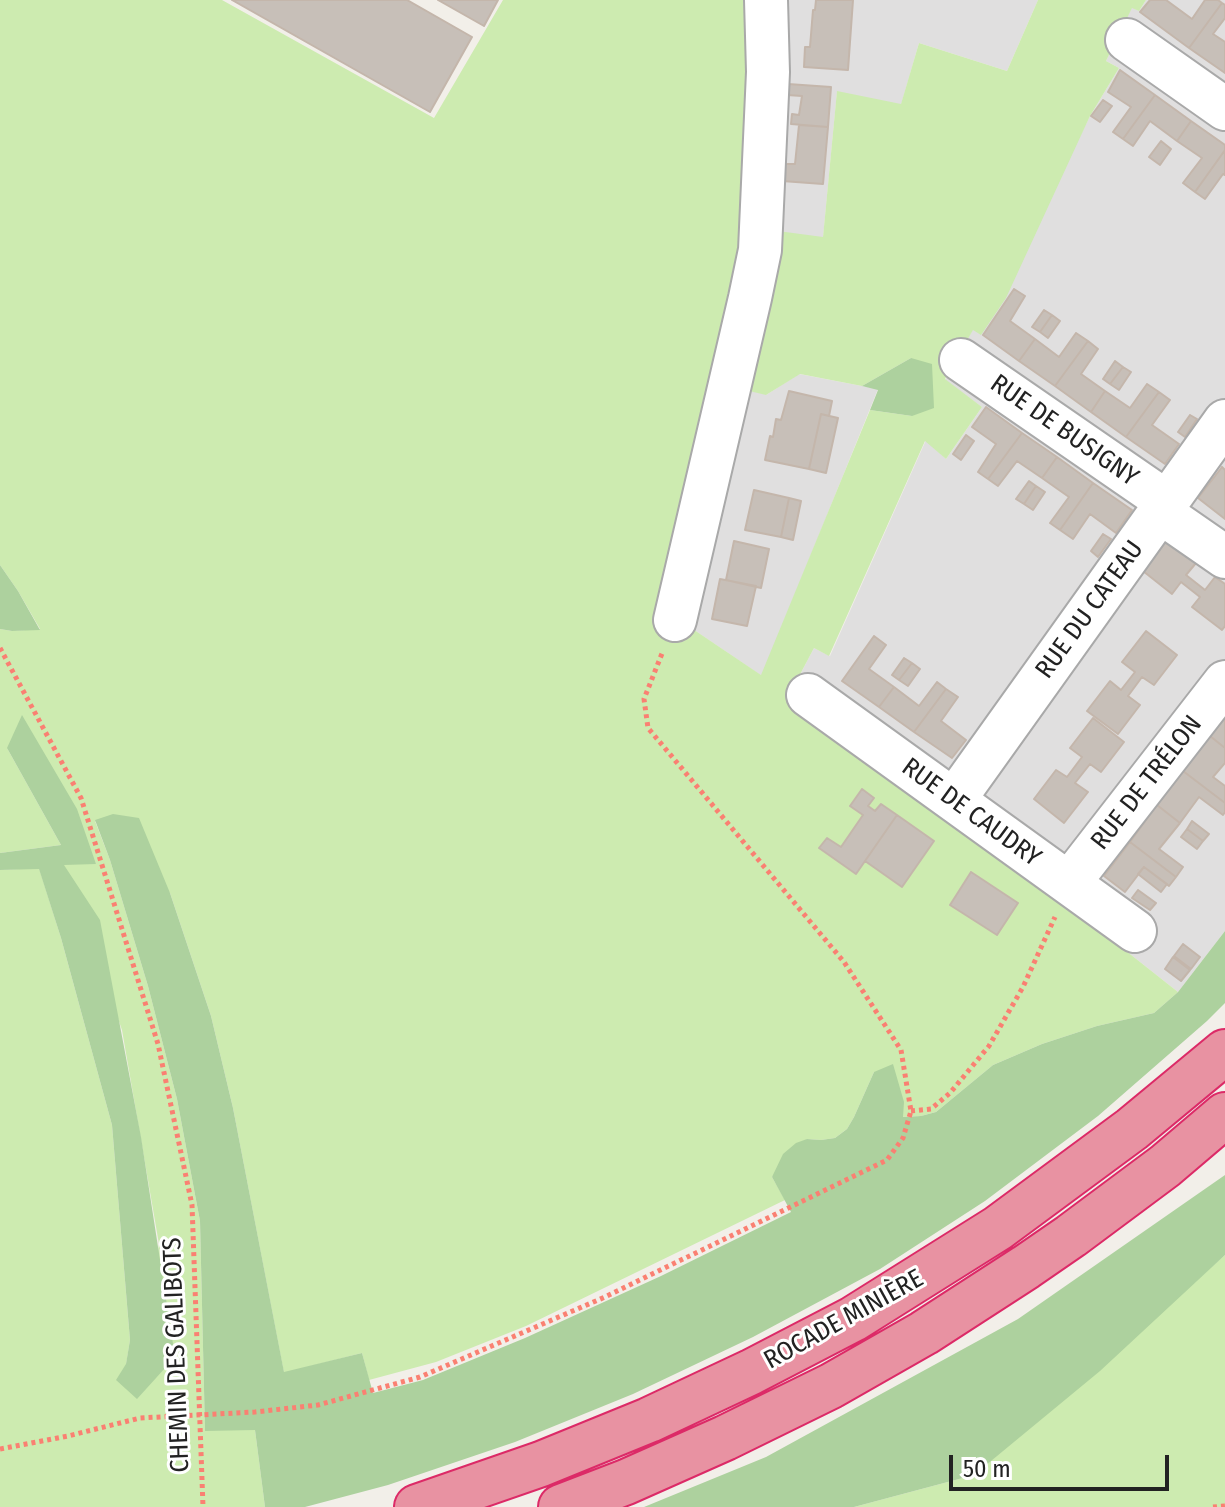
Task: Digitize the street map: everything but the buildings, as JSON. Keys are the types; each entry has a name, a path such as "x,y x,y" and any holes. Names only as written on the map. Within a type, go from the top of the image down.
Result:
{"highway":[{"name":"ROCADE MINIÈRE","path":"417,1507 541,1464 622,1431 701,1396 853,1319 1032,1204 1132,1129 1225,1052"},
{"name":"ROCADE MINIÈRE","path":"561,1507 725,1438 831,1386 924,1333 1071,1236 1165,1166 1225,1115"}],"street":[{"path":"675,620 760,250 768,72 766,0"},
{"path":"1127,40 1225,109"},
{"name":"RUE DE BUSIGNY","path":"961,360 1164,507 1225,557"},
{"name":"RUE DU CATEAU","path":"954,800 1225,421"},
{"name":"RUE DE TRÉLON","path":"1069,883 1225,682"},
{"name":"RUE DE CAUDRY","path":"808,695 1135,931"}],"path":[{"path":"0,1449 140,1418 318,1405 420,1377 605,1297 887,1160 903,1138 911,1111 901,1050 844,962 648,728 644,699 675,620"},
{"name":"CHEMIN DES GALIBOTS","path":"0,648 81,798 158,1044 192,1205 203,1505"},
{"path":"911,1111 931,1109 950,1093 989,1046 1029,973 1069,883"},
{"path":"1213,1507 1225,1506"}],"shaded area":[{"path":"752,0 1038,0 1007,71 919,43 901,105 837,92 823,238 766,395 799,374 878,389 762,676 669,613"},
{"path":"1146,0 1225,0 1225,931 1178,992 1049,890 786,701 814,648 830,656 926,440 946,459 982,407 945,380 973,329 981,334 1090,116 1119,68 1106,61 1132,7 1139,11"}],"green space":[{"path":"0,0 222,0 434,118 503,0 752,0 750,230 669,613 761,675 870,410 912,416 911,358 862,386 800,374 766,395 741,389 778,231 823,237 837,91 901,104 919,43 1007,71 1038,0 1146,0 1139,11 1132,8 1106,61 1119,68 1090,116 1006,298 981,335 973,330 945,379 982,407 946,459 925,441 829,656 814,648 786,701 1049,890 1178,992 1154,1013 1097,1026 1042,1044 993,1065 936,1112 921,1116 902,1117 874,1072 847,1129 835,1138 807,1139 772,1177 785,1200 526,1326 436,1362 369,1380 362,1353 284,1373 233,1108 211,1016 170,893 95,821 148,986 177,1099 200,1221 205,1430 255,1430 265,1507 0,1507 0,870 39,868 112,1125 130,1340 126,1365 137,1398 159,1244 122,1030 63,864 96,864 7,748 61,845 0,853 0,629 40,629 0,565"},
{"path":"911,358 932,364 934,408 912,416 870,410 878,390 862,386"},
{"path":"0,565 18,591 40,630 0,629"},
{"path":"22,715 77,809 96,864 64,865 100,920 141,1137 175,1357 137,1399 116,1380 126,1364 130,1340 112,1125 39,869 0,870 0,853 61,845 7,748"},
{"path":"113,814 139,818 170,893 211,1016 233,1108 284,1372 362,1353 373,1393 423,1380 525,1338 791,1212 772,1177 783,1154 796,1143 807,1139 835,1138 847,1129 874,1072 893,1064 904,1102 903,1117 936,1112 993,1065 1042,1044 1097,1026 1154,1013 1178,992 1225,931 1225,1003 1098,1116 985,1201 880,1269 753,1337 633,1394 515,1442 388,1485 305,1507 265,1507 255,1430 205,1431 200,1221 177,1099 148,986 95,820"},
{"path":"1225,1175 1225,1255 1100,1371 974,1475 854,1507 644,1507 766,1457 1018,1319"},
{"path":"1225,1255 1225,1507 854,1507 974,1475"}]}
